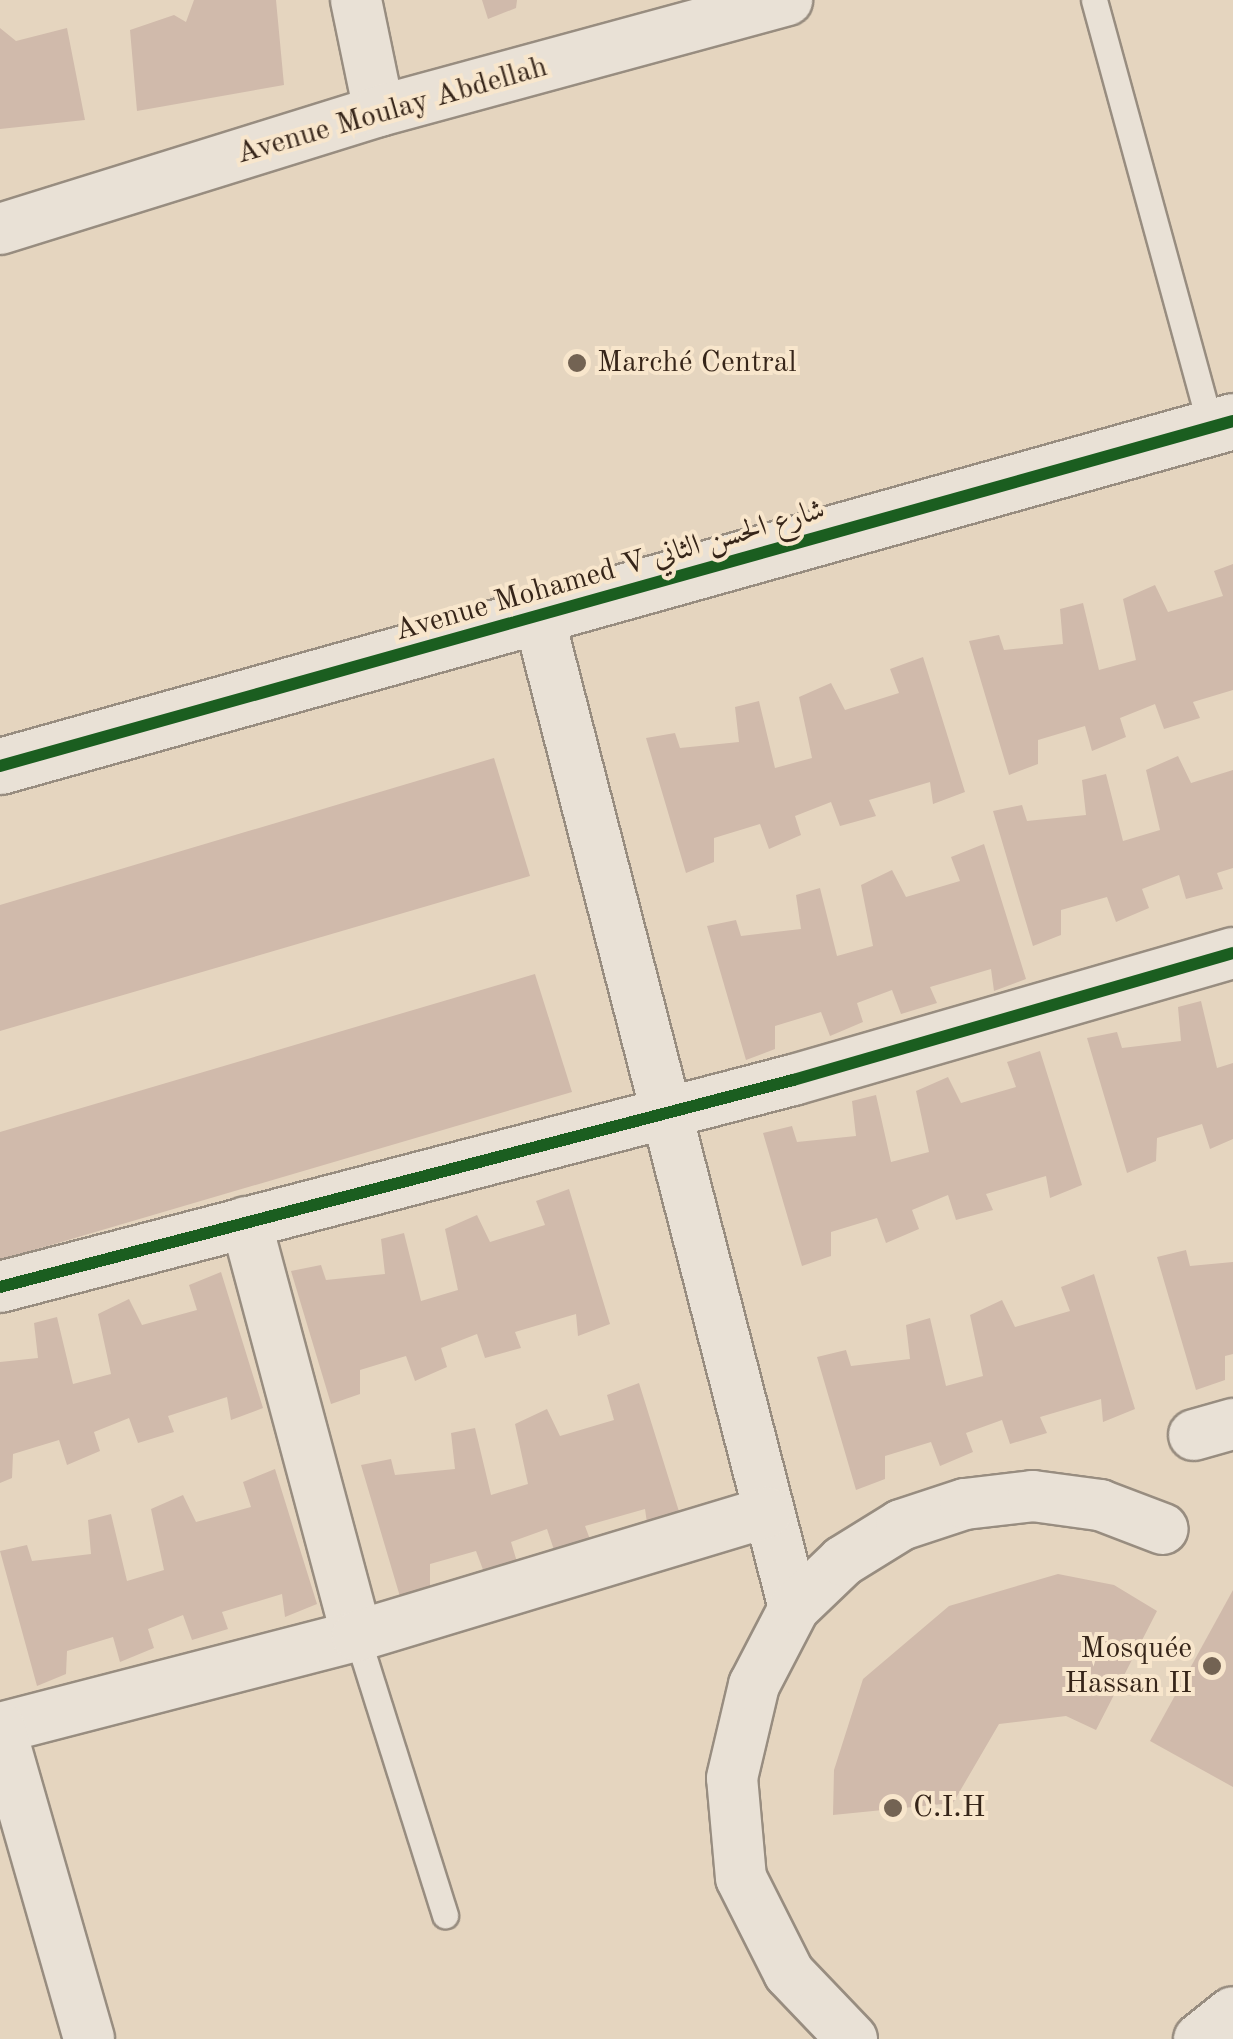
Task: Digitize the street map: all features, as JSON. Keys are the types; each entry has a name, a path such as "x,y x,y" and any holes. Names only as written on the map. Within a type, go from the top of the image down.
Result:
{"street":[{"path":"356,0 379,111"},
{"name":"Avenue Moulay Abdellah","path":"0,229 379,111 787,0"},
{"name":"Avenue Mohamed V شارع الحسن الثاني","path":"0,766 1222,424"},
{"path":"539,618 794,1608"},
{"path":"0,1287 1233,954"},
{"path":"246,1222 357,1636"},
{"path":"852,2039 788,1973 741,1878 732,1778 754,1685 794,1608 843,1561 901,1526 965,1504 1050,1498 1100,1505 1163,1529"},
{"path":"89,2039 0,1728 357,1636 767,1512"},
{"path":"1199,2039 1233,2012"}],"lane":[{"path":"1094,0 1222,424"},
{"path":"357,1636 445,1914"}],"building":[{"path":"194,0 276,0 284,85 137,111 130,30 174,15 186,22"},
{"path":"482,0 517,0 516,8 488,19"},
{"path":"0,28 16,41 67,28 85,120 0,129"},
{"path":"1233,564 1233,690 1193,702 1200,718 1164,729 1155,704 1120,718 1126,737 1092,751 1085,726 1038,740 1038,764 1009,775 969,641 999,635 1004,650 1063,644 1060,609 1083,603 1099,670 1136,660 1123,599 1155,585 1168,612 1223,596 1214,571"},
{"path":"923,657 965,792 933,804 930,782 869,800 876,816 840,826 831,802 795,816 801,835 769,849 760,824 714,838 714,862 686,873 646,738 675,733 680,748 739,742 735,707 759,701 775,768 812,758 799,697 831,683 845,710 899,693 890,669"},
{"path":"1178,756 1191,783 1233,770 1233,868 1217,873 1223,889 1186,899 1179,875 1142,889 1149,908 1116,922 1107,897 1061,910 1061,935 1033,946 993,811 1022,805 1027,821 1086,815 1082,780 1106,774 1123,841 1160,830 1146,770"},
{"path":"494,758 530,876 0,1031 0,905"},
{"path":"984,844 1026,979 994,991 991,969 930,987 937,1003 901,1014 892,990 857,1003 863,1022 830,1036 821,1012 775,1026 775,1049 746,1060 707,926 736,920 741,936 801,929 796,895 820,888 837,956 873,946 861,885 892,870 906,897 960,881 951,857"},
{"path":"535,974 572,1092 0,1260 0,1132"},
{"path":"1201,1001 1217,1068 1233,1063 1233,1139 1210,1149 1202,1124 1157,1138 1156,1161 1127,1173 1087,1038 1117,1032 1122,1048 1181,1041 1178,1007"},
{"path":"1040,1051 1082,1185 1050,1198 1046,1176 986,1194 993,1210 956,1220 948,1195 912,1210 919,1229 886,1243 877,1218 831,1232 831,1256 802,1266 763,1133 792,1126 797,1142 856,1136 852,1101 876,1095 891,1162 929,1152 916,1091 948,1077 961,1103 1016,1087 1007,1062"},
{"path":"569,1189 610,1324 578,1336 576,1314 515,1332 521,1348 485,1358 477,1334 441,1348 447,1367 415,1381 406,1356 360,1370 360,1394 331,1404 291,1271 321,1265 326,1280 385,1274 381,1239 404,1233 421,1301 458,1290 445,1229 477,1215 490,1242 545,1225 536,1201"},
{"path":"1186,1250 1190,1266 1233,1262 1233,1354 1225,1356 1225,1380 1196,1390 1157,1257"},
{"path":"221,1272 263,1408 231,1420 227,1397 168,1416 174,1432 138,1443 129,1418 94,1432 100,1451 67,1465 59,1440 13,1454 12,1478 0,1483 0,1362 38,1358 34,1323 57,1317 73,1384 111,1374 98,1314 129,1299 142,1325 197,1310 189,1285"},
{"path":"1094,1274 1135,1409 1103,1422 1101,1399 1040,1417 1047,1433 1010,1444 1002,1420 966,1433 973,1452 940,1466 931,1442 885,1456 885,1479 856,1490 817,1357 846,1350 851,1366 910,1359 906,1325 930,1318 946,1386 983,1376 970,1315 1002,1300 1015,1327 1070,1311 1061,1287"},
{"path":"639,1383 681,1518 648,1530 645,1509 585,1526 591,1542 555,1553 547,1529 511,1542 517,1562 485,1575 476,1551 430,1564 430,1589 401,1600 361,1465 391,1459 395,1475 455,1469 451,1433 475,1428 491,1495 528,1484 515,1424 547,1409 560,1436 614,1420 607,1395"},
{"path":"275,1469 317,1604 285,1617 282,1594 222,1612 228,1629 192,1640 183,1615 148,1629 154,1648 120,1662 113,1637 67,1651 66,1674 37,1686 0,1551 27,1545 32,1561 91,1554 88,1520 111,1514 127,1581 164,1570 151,1509 183,1495 196,1522 251,1507 243,1482"},
{"path":"1058,1574 1114,1585 1157,1611 1096,1730 1066,1716 999,1724 953,1803 833,1815 834,1770 863,1679 949,1606"},
{"name":"Mosquée Hassan II","path":"1233,1590 1233,1787 1150,1741"}],"cycle path":[{"path":"0,766 1233,421"},
{"path":"0,1287 793,1080 1233,953"}],"place":[{"name":"Marché Central","path":"577,363"},
{"name":"Mosquée Hassan II","path":"1212,1666"},
{"name":"C.I.H","path":"893,1808"}]}
